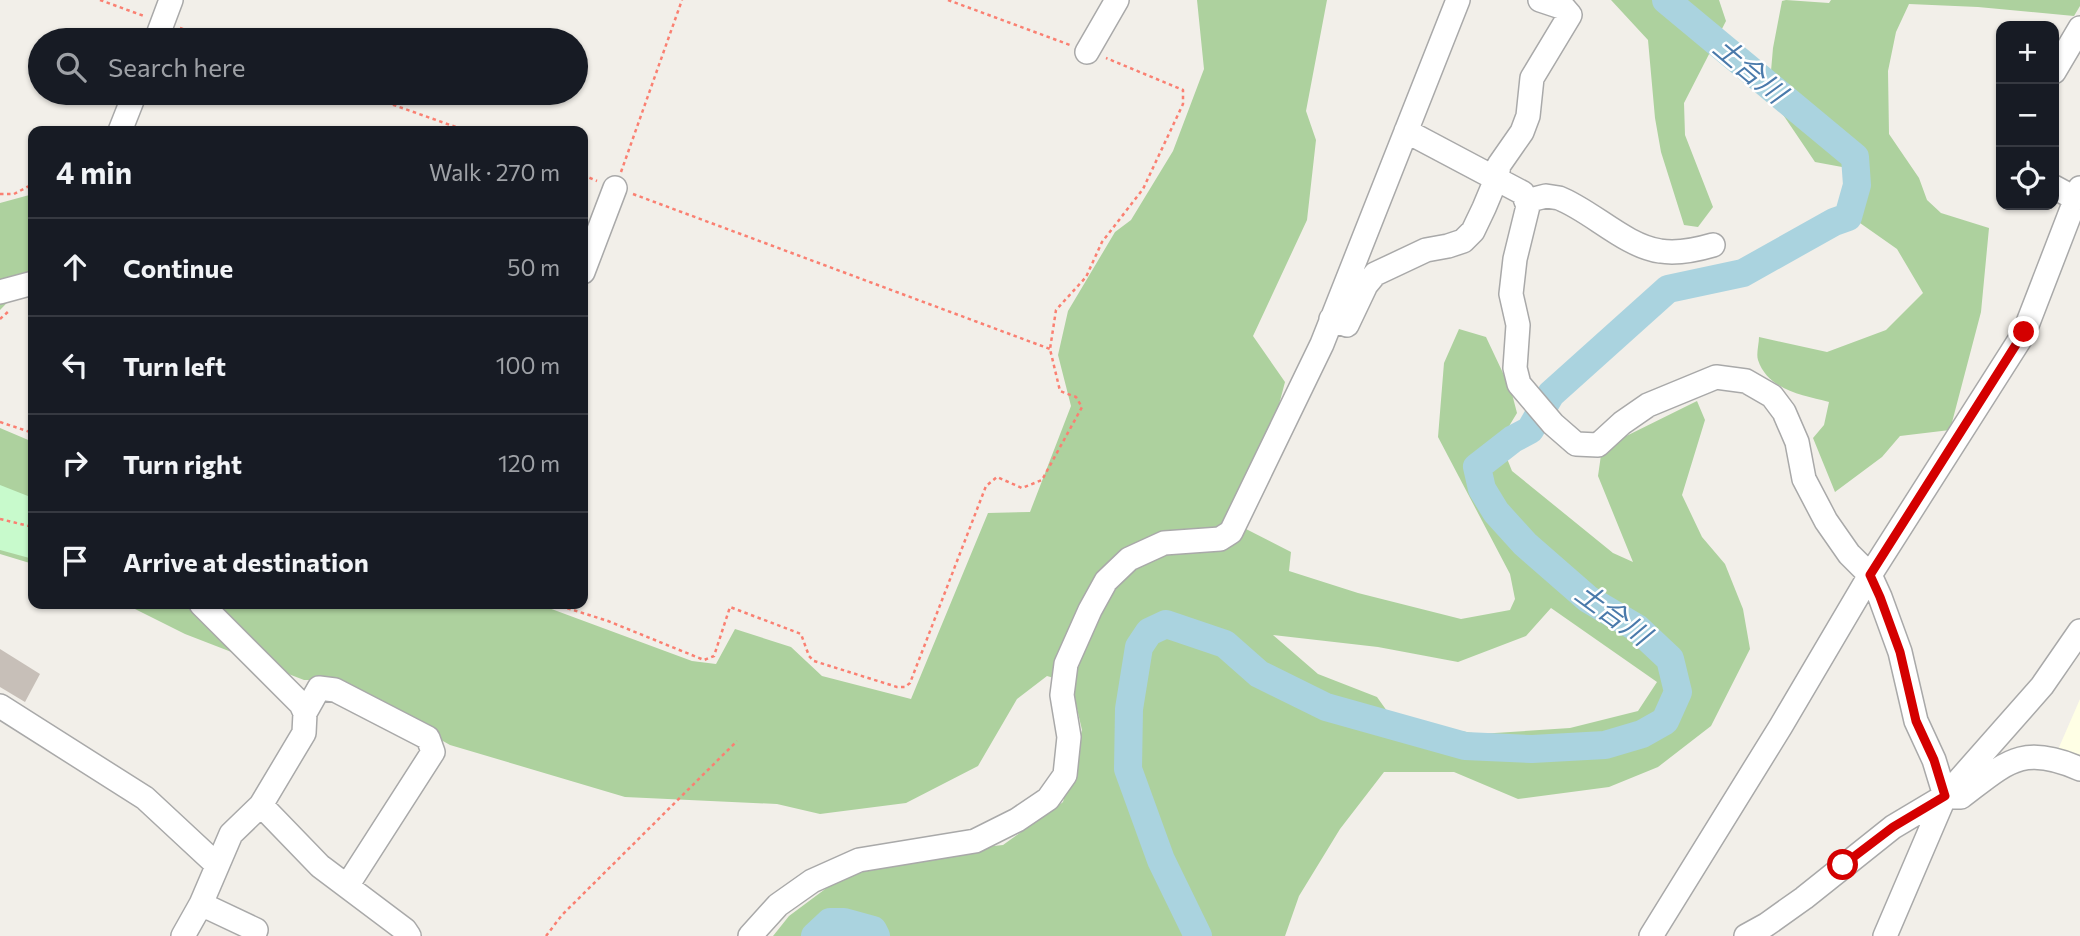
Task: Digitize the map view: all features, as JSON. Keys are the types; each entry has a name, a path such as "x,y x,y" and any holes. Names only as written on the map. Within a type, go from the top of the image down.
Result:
{"street":[{"path":"161,28 171,0"},
{"path":"1087,52 1117,0"},
{"path":"750,936 778,905 812,881 859,860 975,841 1017,820 1048,799 1065,775 1069,737 1062,695 1066,664 1090,610 1106,581 1129,559 1164,543 1220,539 1231,532 1331,319 1458,0"},
{"path":"1331,319 1347,325 1366,285 1375,274 1426,250 1463,241 1479,220 1497,177 1499,165 1522,132 1528,116 1532,78 1570,15 1564,8 1540,0"},
{"path":"2059,64 2080,28"},
{"path":"122,126 130,105"},
{"path":"1406,131 1523,193 1528,206 1514,259 1511,294 1518,325 1515,368 1518,383 1553,424 1576,444 1598,445 1622,423 1658,400 1716,377 1746,382 1772,396 1784,412 1797,442 1804,479 1833,532 1849,554 1870,575 1880,597 1900,652 1916,721 1934,760 1945,796 1885,936"},
{"path":"588,259 615,188"},
{"path":"1651,936 1781,726 1870,575 2024,332 2078,193 2059,188"},
{"path":"1526,201 1546,196 1559,198 1637,243 1659,251 1688,251 1713,245"},
{"path":"0,292 28,284"},
{"path":"206,609 301,704 305,713"},
{"path":"1761,933 1893,827 1945,796 2042,686 2080,631"},
{"path":"183,936 201,904 231,834 261,805 304,733 305,713 319,688 335,690 428,738 433,752 346,886"},
{"path":"0,706 145,798 216,864"},
{"path":"1945,796 1961,797 2003,765 2021,757 2058,759 2080,768"},
{"path":"261,805 320,866 405,930 409,936"},
{"path":"201,904 256,930"}],"path":[{"path":"100,0 154,28"},
{"path":"682,0 615,188 1049,349"},
{"path":"564,609 608,621 704,660 714,656 730,607 801,634 809,656 814,661 897,688 905,687 914,676 986,486 998,477 1022,488 1042,481 1082,407 1076,397 1060,391 1049,349 1056,310 1086,277 1102,242 1143,190 1182,104 1183,90 948,0"},
{"path":"394,105 453,126"},
{"path":"0,194 14,194 28,187"},
{"path":"0,422 28,431"},
{"path":"0,519 28,526"},
{"path":"546,936 562,915 737,741"}],"shaded area":[{"path":"2080,699 2080,761 2057,752"}],"green space":[{"path":"1197,0 1327,0 1306,111 1316,140 1307,220 1253,336 1285,382 1246,529 1291,552 1289,571 1358,593 1461,619 1510,610 1515,599 1510,574 1438,437 1444,363 1459,329 1486,337 1511,390 1517,413 1500,441 1512,471 1613,553 1633,562 1598,476 1602,448 1697,401 1705,420 1682,495 1702,537 1725,564 1743,609 1750,649 1711,726 1658,767 1609,787 1518,799 1454,772 1384,772 1340,829 1299,896 1285,936 773,936 789,916 840,878 938,852 1003,845 1063,802 1082,730 1071,683 1047,676 1017,699 978,766 906,803 820,814 777,804 625,797 450,745 335,680 304,680 185,634 135,609 552,609 692,661 716,664 735,629 791,647 822,676 911,699 988,513 1030,512 1071,406 1058,355 1068,311 1115,232 1131,220 1173,151 1204,69","holes":["1551,608 1657,682 1638,711 1570,728 1479,734 1423,725 1387,711 1377,697 1318,674 1273,635 1378,647 1458,662 1526,636"]},
{"path":"1611,0 1719,0 1726,21 1684,103 1685,135 1713,207 1698,227 1684,225 1661,152 1648,40"},
{"path":"1831,0 2080,0 2080,6 2074,16 1909,4 1896,32 1888,71 1889,134 1919,178 1927,200 1941,213 1989,228 1981,312 1950,430 1900,436 1882,457 1835,492 1813,438 1824,425 1829,402 1787,390 1770,378 1758,360 1759,337 1827,352 1886,330 1923,293 1897,249 1860,223 1842,167 1815,162 1769,94 1773,48 1782,1 1829,3"},
{"path":"28,195 28,281 0,310 0,203"},
{"path":"0,428 28,440 28,562 0,554"},
{"path":"0,485 28,496 28,558 0,550"}],"building":[{"path":"0,649 40,674 25,702 0,687"}],"waterway":[{"name":"土合川","path":"1198,936 1161,860 1128,769 1129,709 1139,647 1149,632 1166,624 1225,644 1259,674 1326,707 1465,746 1532,749 1605,745 1642,734 1665,721 1678,692 1670,659 1637,628 1588,599 1525,544 1496,512 1482,489 1477,467 1513,439 1530,430 1551,394 1668,289 1743,273 1834,222 1848,217 1857,185 1855,157 1666,0"},
{"name":"土合川","path":"815,936 830,922 844,922 873,930 876,936"}],"route":[{"path":"1843,865 1893,827 1945,796 1934,760 1916,721 1900,652 1870,575 2024,332"}]}
